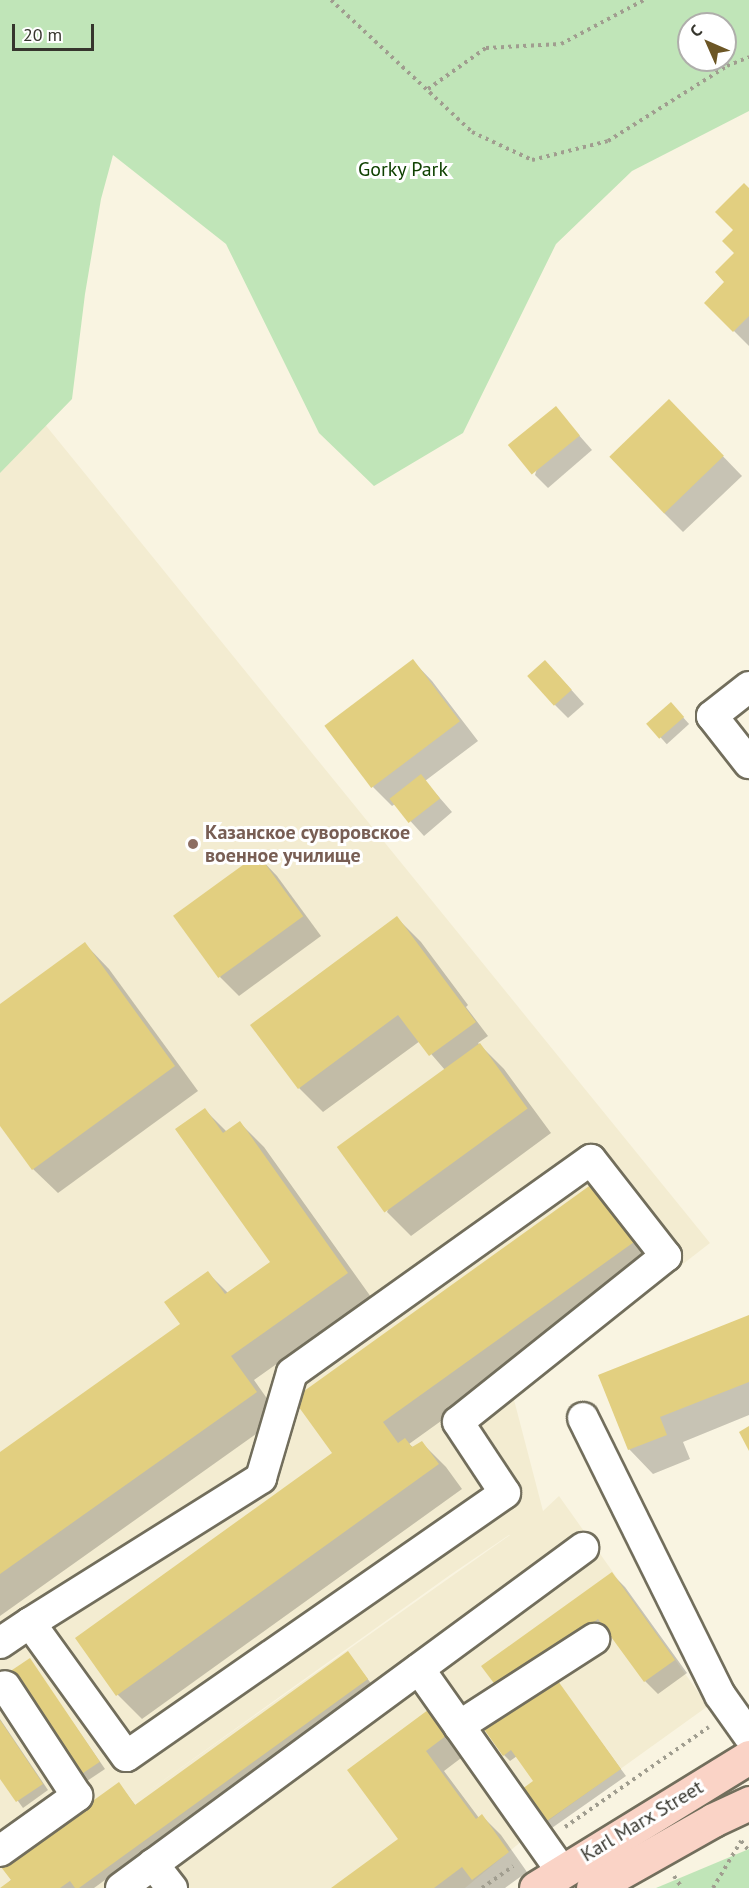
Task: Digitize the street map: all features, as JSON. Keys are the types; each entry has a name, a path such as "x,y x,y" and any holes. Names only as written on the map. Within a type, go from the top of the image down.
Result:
{"main road":[{"name":"Karl Marx Street","path":"547,1867 749,1757"},
{"name":"Karl Marx Street","path":"593,1888 713,1820 749,1803"}],"lane":[{"path":"749,687 706,724 749,763"},
{"path":"0,1642 30,1623 261,1478 292,1373 591,1160 666,1256 458,1422 505,1493 126,1756 30,1623"},
{"path":"583,1418 720,1695 749,1736"},
{"path":"121,1888 583,1548"},
{"path":"459,1726 594,1639"},
{"path":"419,1669 459,1726 547,1867"},
{"path":"0,1851 77,1797 5,1686"},
{"path":"153,1864 172,1888"}],"path":[{"path":"331,0 472,132 532,160 608,141 727,66 749,57"},
{"path":"428,89 486,48 561,44 644,0"},
{"path":"482,1888 547,1867 591,1808 733,1711"},
{"path":"712,1888 741,1840 749,1851"},
{"path":"671,1873 682,1888"}],"shaded area":[{"name":"Казанское суворовское военное училище","path":"39,417 710,1243 513,1396 543,1511 559,1496 708,1706 534,1831 465,1888 0,1888 0,445","holes":["510,1535 140,1797 450,1575"]}],"green space":[{"name":"Gorky Park","path":"0,0 749,0 749,111 632,171 556,244 463,433 374,486 319,433 226,244 113,155 101,199 85,294 72,399 0,473"},
{"path":"749,1849 749,1888 656,1888"}],"building":[{"path":"744,183 749,188 749,316 733,332 704,303 724,282 715,272 734,253 722,241 733,230 715,212"},
{"path":"669,399 724,456 664,513 609,457"},
{"path":"556,406 580,436 532,475 508,445"},
{"path":"413,659 460,721 371,788 324,726"},
{"path":"545,660 572,690 554,706 527,676"},
{"path":"671,702 684,717 659,739 646,724"},
{"path":"421,774 440,798 409,823 389,799"},
{"path":"258,854 303,916 218,978 173,916"},
{"path":"397,916 476,1022 429,1056 398,1015 298,1089 250,1025"},
{"path":"85,942 175,1066 32,1170 0,1126 0,1004"},
{"path":"480,1043 528,1109 384,1213 337,1147"},
{"path":"205,1108 223,1133 240,1121 348,1273 231,1356 257,1392 0,1574 0,1452 180,1324 164,1302 208,1271 225,1294 270,1262 175,1129"},
{"path":"592,1184 634,1242 383,1422 398,1443 405,1438 412,1447 422,1441 439,1464 116,1696 75,1638 332,1453 293,1399"},
{"path":"749,1315 749,1382 660,1417 667,1435 628,1450 598,1375"},
{"path":"749,1426 749,1451 739,1432"},
{"path":"612,1572 675,1660 644,1682 598,1619 499,1690 481,1666"},
{"path":"348,1651 368,1679 79,1888 75,1888 70,1881 60,1888 0,1888 11,1880 1,1867 119,1782 135,1805"},
{"path":"30,1658 100,1762 78,1777 8,1673"},
{"path":"553,1674 621,1769 541,1825 518,1792 533,1781 511,1750 503,1756 481,1725"},
{"path":"432,1707 451,1732 426,1751 476,1819 482,1814 509,1852 472,1880 462,1867 434,1888 331,1888 398,1839 347,1770"},
{"path":"0,1720 43,1784 16,1802 0,1779"}],"place":[{"name":"Казанское суворовское военное училище","path":"193,844"}]}
